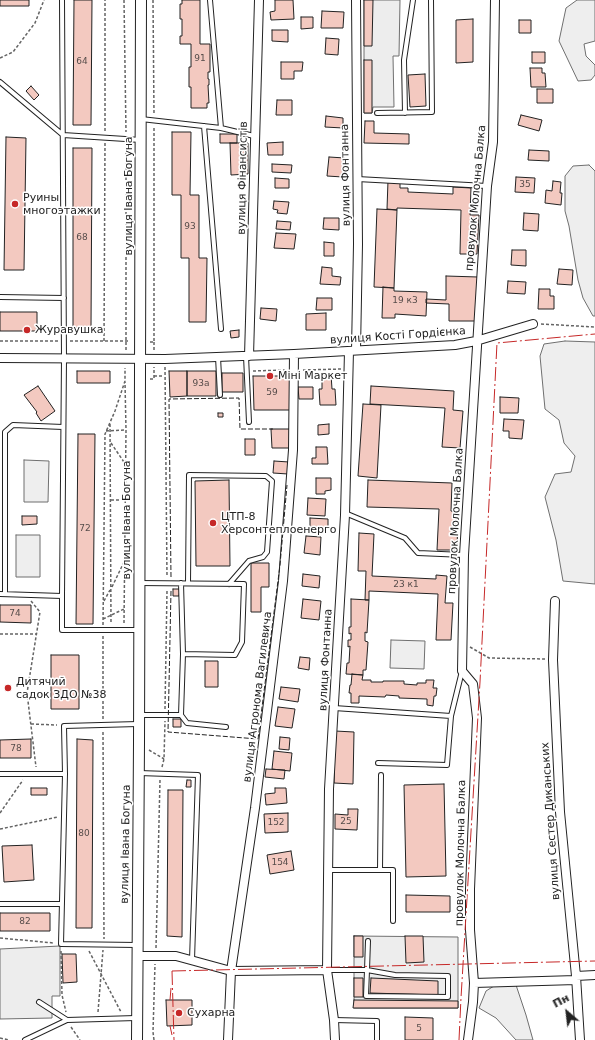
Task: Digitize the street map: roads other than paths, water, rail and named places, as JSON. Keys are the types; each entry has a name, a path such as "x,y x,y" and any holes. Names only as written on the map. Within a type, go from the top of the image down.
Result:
{"street":[{"name":"вулиця Івана Богуна","path":"137,1040 141,0"},
{"name":"вулиця Фінансистів","path":"247,356 259,0"},
{"name":"вулиця Фонтанна","path":"335,1040 334,1020 327,970 329,789 345,513 358,244 356,179 356,0"},
{"name":"провулок Молочна Балка","path":"468,1040 474,983 470,930 470,889 477,718 473,684 462,671 464,555 486,186 493,142 495,0"},
{"name":"вулиця Кості Гордієнка","path":"140,359 294,354 455,345 476,341 533,324"},
{"name":"вулиця Агронома Вагилевича","path":"228,1040 231,972 255,808 283,581 294,450 294,354"},
{"path":"0,358 140,359"},
{"name":"вулиця Сестер Диканських","path":"555,601 553,660 560,812 576,978 580,1040"},
{"path":"137,956 176,956 231,972 327,970"},
{"path":"474,983 576,978 595,975"}],"lane":[{"path":"62,0 64,298 62,630 139,630"},
{"path":"210,0 221,128"},
{"path":"405,113 404,60 413,0"},
{"path":"377,113 432,112 431,0"},
{"path":"0,82 63,135 141,140"},
{"path":"141,119 221,128 254,136"},
{"path":"204,126 220,329"},
{"path":"356,179 486,186"},
{"path":"0,297 64,298"},
{"path":"247,356 249,422"},
{"path":"218,357 220,396"},
{"path":"62,596 2,594 5,432 13,425 63,427"},
{"path":"188,583 189,475 266,476 272,481 267,552 263,557 249,561 229,584"},
{"path":"345,513 405,538 418,553 464,555"},
{"path":"139,583 244,584 242,642 235,655 183,654"},
{"path":"181,583 183,654 181,715 186,722 226,727"},
{"path":"378,763 447,765 451,716 462,671"},
{"path":"334,708 451,716"},
{"path":"137,945 61,944 65,774 64,726 103,725 165,715 181,715"},
{"path":"138,773 198,775 192,960"},
{"path":"0,774 65,774"},
{"path":"380,870 381,775"},
{"path":"329,870 393,870 393,921"},
{"path":"0,904 62,904"},
{"path":"327,970 367,970 396,975 448,976 448,998 366,996 367,970 368,941"},
{"path":"39,1002 67,1020"},
{"path":"25,1040 67,1020 124,1017 138,1018"},
{"path":"334,1020 377,1021 377,1040"}],"place":[{"name":"Руины многоэтажки","path":"15,204"},
{"name":"Журавушка","path":"27,330"},
{"name":"Міні Маркет","path":"270,376"},
{"name":"ЦТП-8 Херсонтеплоенерго","path":"213,523"},
{"name":"Дитячий садок ЗДО №38","path":"8,688"},
{"name":"Сухарна","path":"179,1013"}]}
